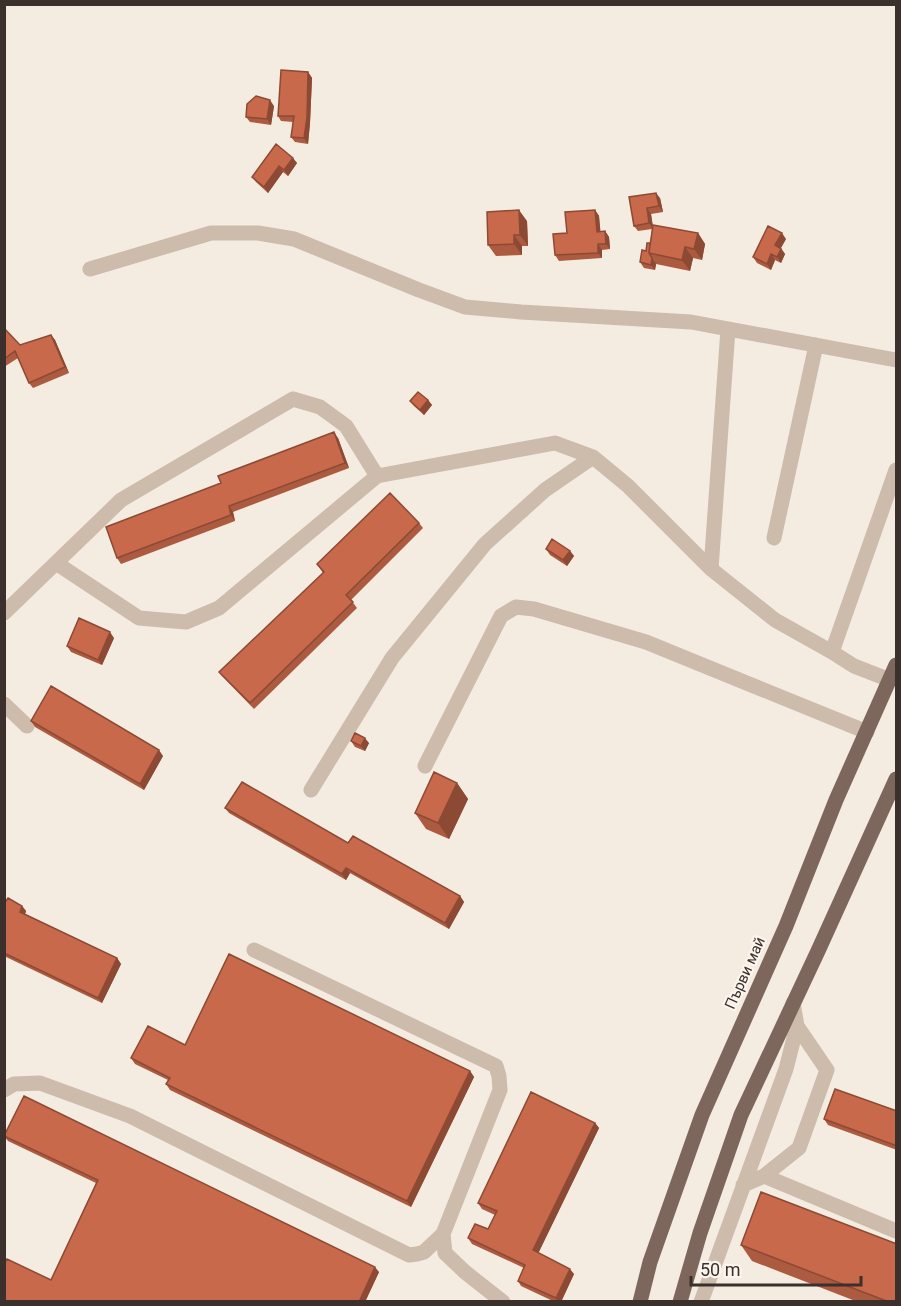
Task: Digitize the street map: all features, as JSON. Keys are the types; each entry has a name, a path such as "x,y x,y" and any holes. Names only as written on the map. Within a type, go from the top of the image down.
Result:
{"main road":[{"name":"Първи май","path":"640,1302 650,1262 702,1115 786,926 836,800 897,665"},
{"path":"680,1302 700,1233 741,1115 897,779"}],"lane":[{"path":"90,269 211,233 258,233 294,239 465,307 691,322 897,360"},
{"path":"711,569 728,329"},
{"path":"774,538 816,345"},
{"path":"4,613 121,501 293,399 320,407 346,426 377,476"},
{"path":"56,563 139,618 186,622 219,608 377,476 555,443 593,457 628,486 711,569 775,620 854,666 890,680"},
{"path":"311,790 392,658 485,544 545,490 593,457"},
{"path":"832,652 897,470"},
{"path":"425,766 501,616 516,607 534,609 646,642 867,732"},
{"path":"4,704 27,726"},
{"path":"4,1090 14,1084 39,1083 130,1116 409,1255 424,1252 443,1234 500,1090 500,1076 495,1065 254,950"},
{"path":"743,1185 764,1176 799,1148 827,1070 797,1026 793,1004"},
{"path":"701,1302 708,1277 786,1069 797,1026"},
{"path":"764,1176 897,1231"},
{"path":"443,1234 445,1253 503,1302"}],"building":[{"path":"281,70 308,72 304,138 291,137 294,116 278,116"},
{"path":"256,96 270,100 267,119 246,117 247,104"},
{"path":"276,144 293,158 284,170 279,166 264,187 252,177"},
{"path":"656,193 659,206 647,208 649,223 634,226 629,197"},
{"path":"519,210 520,235 514,235 514,244 488,245 487,212"},
{"path":"595,210 597,232 605,231 606,244 598,244 598,253 555,255 553,234 567,233 565,212"},
{"path":"653,225 698,233 694,249 685,247 682,260 649,253"},
{"path":"768,226 782,233 775,245 781,249 777,257 771,254 767,264 753,257"},
{"path":"647,243 650,243 651,265 640,262 642,250 646,251"},
{"path":"4,328 20,345 51,335 65,367 29,383 15,351 4,359"},
{"path":"418,392 428,400 420,410 410,401"},
{"path":"334,432 345,463 229,506 231,515 117,558 106,527 221,483 218,476"},
{"path":"390,493 419,523 346,595 353,602 250,703 219,672 324,572 317,564"},
{"path":"552,539 570,551 563,560 546,549"},
{"path":"79,618 110,632 98,660 67,646"},
{"path":"51,686 159,750 140,784 31,721"},
{"path":"355,733 365,738 361,746 351,741"},
{"path":"434,772 457,783 438,823 415,813"},
{"path":"242,782 348,843 353,836 460,896 445,923 346,868 342,874 225,808"},
{"path":"8,898 22,906 20,912 117,958 98,998 4,953 4,904"},
{"path":"229,954 470,1071 407,1201 166,1084 170,1078 131,1058 148,1026 185,1045"},
{"path":"835,1089 897,1111 897,1146 824,1119"},
{"path":"531,1092 595,1123 533,1250 570,1269 556,1298 518,1281 525,1265 468,1238 475,1224 488,1229 497,1211 478,1203"},
{"path":"24,1096 375,1267 359,1302 4,1302 4,1265 7,1259 51,1280 98,1180 4,1136"},
{"path":"761,1192 897,1244 897,1302 889,1302 741,1245"}]}
